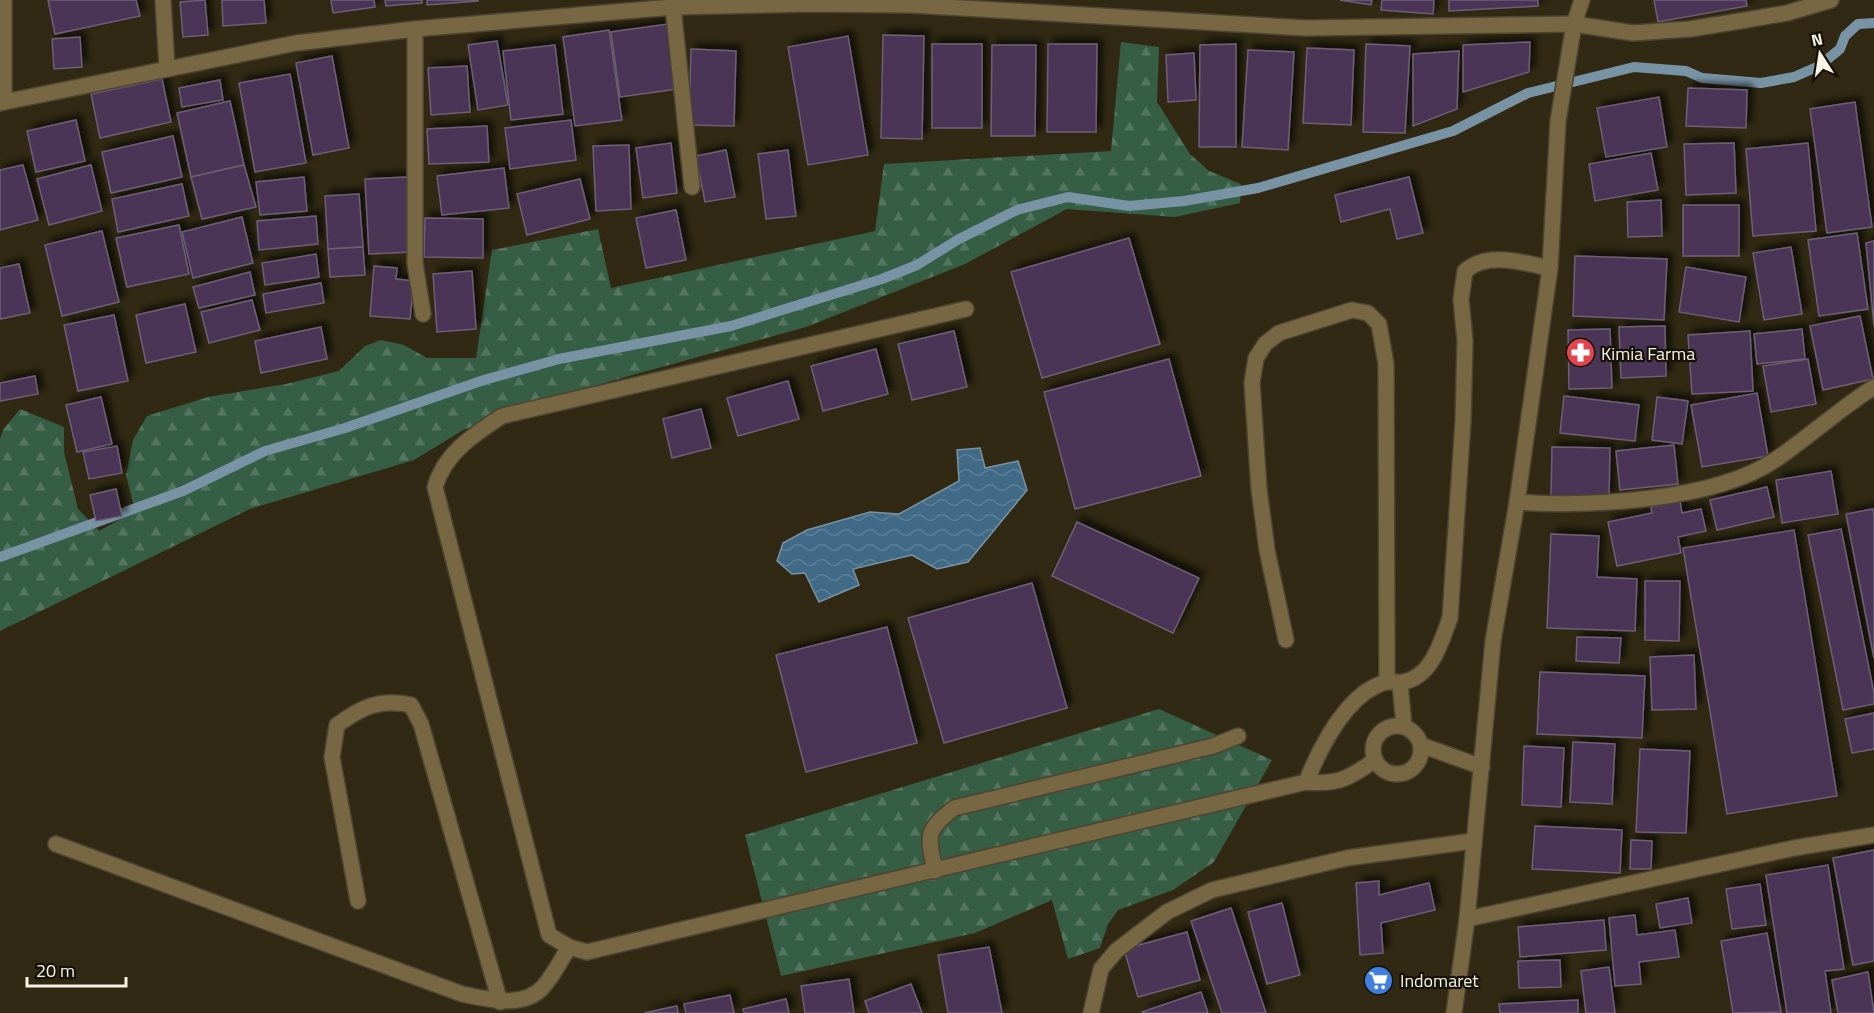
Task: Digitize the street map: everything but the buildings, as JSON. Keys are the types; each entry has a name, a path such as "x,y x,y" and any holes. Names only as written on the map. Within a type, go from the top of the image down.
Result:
{"street":[{"path":"4,0 2,102 296,43 415,29 673,7 809,4 911,5 1306,28 1574,24 1633,33 1690,29 1787,13 1831,0"},
{"path":"163,0 167,68"},
{"path":"1454,1013 1467,919 1493,641 1517,502 1550,268 1558,121 1574,24 1582,0"},
{"path":"673,7 692,187"},
{"path":"415,29 415,263 423,314"},
{"path":"1306,782 1318,753 1353,703 1365,692 1421,674 1430,663 1450,618 1463,421 1465,341 1461,299 1465,271 1475,262 1483,260 1510,261 1550,268"},
{"path":"966,309 502,416 464,444 441,469 435,487 549,935 569,947 587,952 1306,782 1340,781 1376,760"},
{"path":"1286,640 1267,550 1259,489 1252,383 1256,358 1265,344 1279,333 1352,310 1368,313 1379,324 1386,364 1394,682 1404,726"},
{"path":"1517,502 1550,504 1624,501 1726,482 1774,460 1874,387"},
{"path":"358,901 332,757 337,725 357,711 390,700 411,705 421,724 500,1002"},
{"path":"1404,726 1412,730 1421,745 1421,756 1415,766 1405,772 1394,774 1383,769 1376,760 1373,747 1378,734 1390,727 1404,726"},
{"path":"935,871 929,840 933,825 954,808 1213,746 1238,736"},
{"path":"1421,745 1482,767"},
{"path":"1467,919 1783,850 1874,835"},
{"path":"1091,1013 1101,969 1116,951 1167,912 1212,890 1347,858 1473,841"},
{"path":"56,844 462,994 500,1002 531,995 542,988 569,947"}],"green space":[{"path":"1121,42 1159,47 1157,102 1190,154 1209,171 1241,184 1240,203 1175,217 1067,209 965,264 806,327 611,381 465,429 414,460 250,509 0,631 0,438 3,430 20,409 64,427 64,452 78,509 99,531 135,511 126,475 133,440 147,416 208,397 286,384 339,371 365,346 381,340 404,345 427,358 476,358 492,250 598,229 611,288 875,231 884,164 1111,151"},
{"path":"1159,709 1272,760 1214,862 1173,890 1118,910 1108,924 1100,948 1068,959 1052,900 975,933 781,976 745,835"}],"water":[{"path":"980,448 985,468 1018,461 1027,490 968,562 937,569 912,555 853,569 859,585 819,602 805,573 792,574 777,561 783,543 807,530 870,512 899,514 959,481 957,450"}],"waterway":[{"path":"0,557 183,491 265,451 345,428 484,380 559,359 731,326 882,279 917,265 959,239 1017,210 1068,197 1129,206 1184,201 1258,188 1453,131 1528,93 1634,67 1686,71 1702,78 1761,83 1794,77 1819,66 1840,49 1845,36 1858,24 1874,23"}],"place":[{"name":"Kimia Farma","path":"1580,353"},
{"name":"Indomaret","path":"1379,980"}]}
